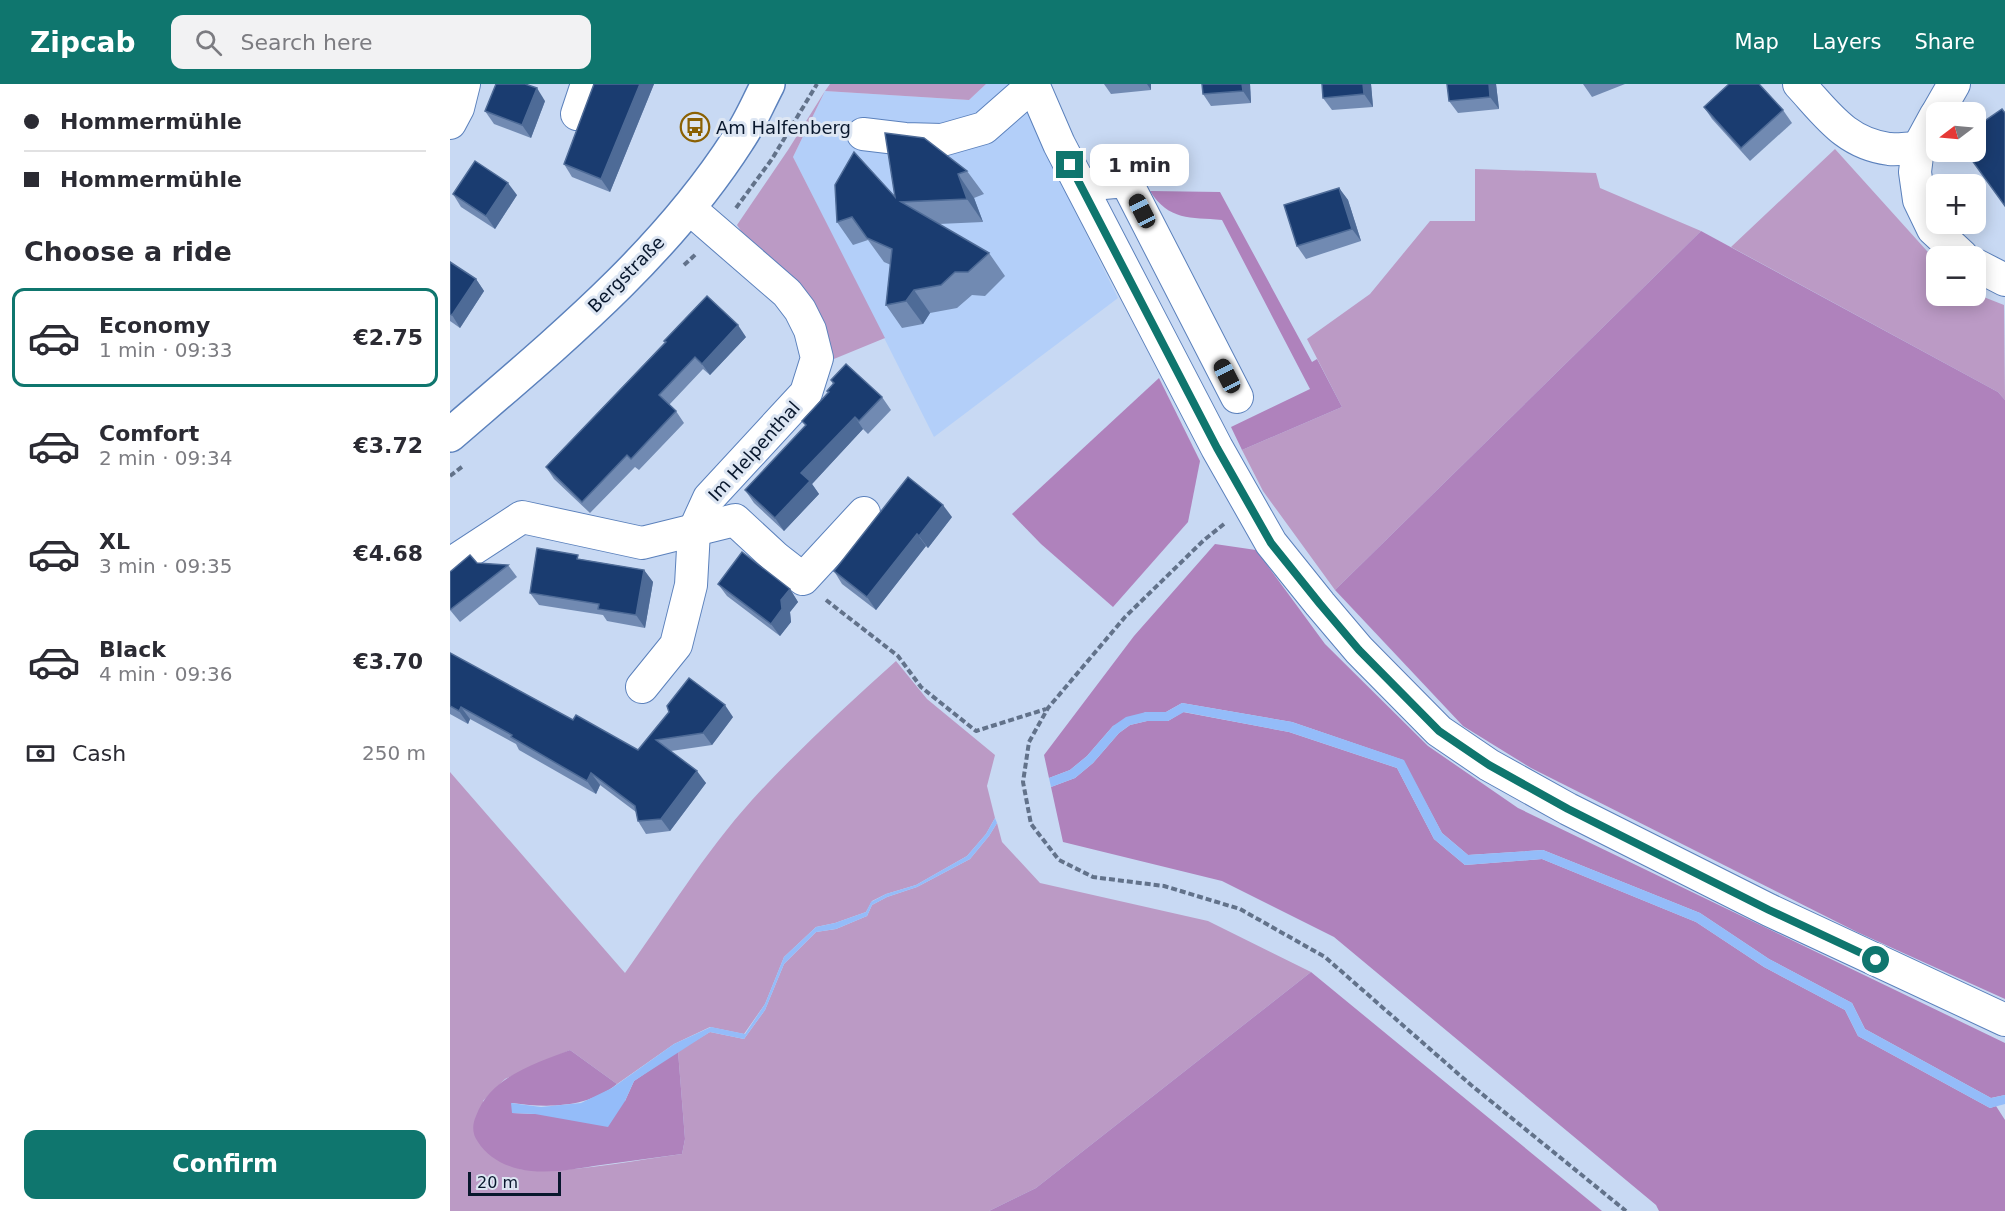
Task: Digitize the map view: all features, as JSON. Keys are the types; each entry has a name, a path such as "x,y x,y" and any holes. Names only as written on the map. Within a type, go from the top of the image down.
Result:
{"main road":[{"name":"Bergstraße","path":"450,435 569,332 642,262 689,208 739,140 768,84"}],"street":[{"path":"450,123 458,108 464,84"},
{"path":"577,114 587,84"},
{"path":"863,134 905,139 942,140 984,128 1033,84 1059,144 1217,448 1271,543 1359,650 1439,731 1489,765 1568,809 1759,905 2005,1020"},
{"path":"1799,84 1844,132 1860,140 1889,149 1918,148"},
{"path":"1944,102 1954,84"},
{"path":"1926,134 1918,148 1915,172 1919,200 1933,229 1951,246"},
{"path":"1081,185 1126,181 1238,397"},
{"name":"Im Helpenthal","path":"642,687 676,645 691,585 694,531 709,498 806,393 816,358 810,330 800,310 787,293 689,208"},
{"path":"1986,270 2005,280"},
{"path":"803,579 864,513"},
{"name":"Im Helpenthal","path":"450,564 522,517 642,543 735,520 776,558 803,579"}],"path":[{"path":"1249,506 1204,540 1125,617 1048,708 1029,742 1023,782 1031,824 1059,860 1093,877 1164,886 1240,909 1325,957 1472,1085 1626,1211"},
{"path":"803,579 819,595 898,656 921,687 976,731 1048,708"}],"shaded area":[{"path":"830,84 986,84 969,100 825,91"},
{"path":"986,84 1019,84 1040,141 1118,298 934,437 793,157 825,91 969,100"},
{"path":"825,91 793,157 885,338 829,361 737,225"},
{"path":"1835,149 1926,250 1926,306 1986,306 1986,298 2004,305 2005,400 1998,392 1731,247"},
{"path":"1475,169 1596,173 1600,188 1701,231 1335,590 1263,491 1242,450 1342,407 1307,339 1370,294 1430,221 1475,221"},
{"path":"1150,191 1220,192 1312,362 1317,359 1342,407 1242,450 1231,427 1310,389 1222,220 1181,216 1173,213 1157,201"},
{"path":"1701,231 1998,392 2005,400 2005,999 1857,932 1531,768 1463,726 1335,590"},
{"path":"1159,378 1200,461 1188,522 1113,607 1041,544 1012,514"},
{"path":"1215,544 1256,550 1325,644 1428,746 1518,808 2005,1043 2005,1095 1991,1098 1865,1029 1852,1003 1769,959 1700,913 1543,850 1468,855 1442,833 1403,760 1292,722 1182,703 1166,712 1146,712 1113,726 1087,756 1070,770 1049,778 1044,755 1134,636"},
{"path":"896,661 927,699 995,755 987,786 995,818 986,834 967,856 916,885 872,901 866,912 816,927 784,957 765,1004 744,1034 710,1027 674,1044 617,1084 570,1050 505,1079 483,1101 519,1169 560,1170 682,1154 685,1139 678,1051 710,1032 744,1039 765,1010 784,964 816,932 836,929 867,916 872,905 887,897 917,887 970,859 997,823 1002,842 1040,883 1208,921 1311,972 1036,1188 989,1211 450,1211 450,772 625,973 702,863 752,800 822,729"},
{"path":"1182,703 1292,722 1404,760 1442,833 1468,855 1543,850 1700,913 1769,959 1852,1003 1865,1029 1991,1098 2005,1095 2005,1104 1990,1108 1858,1036 1845,1010 1764,967 1696,922 1542,859 1465,865 1434,839 1397,768 1289,732 1184,712 1168,721 1147,721 1130,725 1119,733 1093,763 1075,778 1051,787 1049,778 1070,770 1087,756 1113,726 1126,717 1146,712 1166,712"},
{"path":"1183,712 1289,732 1397,768 1434,839 1465,865 1542,859 1696,922 1764,967 1845,1010 1858,1036 1990,1108 1996,1106 2005,1120 2005,1211 1659,1211 1656,1205 1334,937 1222,881 1063,842 1051,787 1075,778 1093,763 1119,733 1130,725 1147,721 1168,721"},
{"path":"995,818 997,823 970,859 917,887 887,897 872,905 867,916 836,929 816,932 784,964 765,1010 744,1039 710,1032 634,1081 625,1101 608,1127 535,1114 512,1113 511,1103 541,1107 581,1103 612,1088 674,1044 711,1027 745,1034 765,1004 784,957 816,927 866,912 871,902 886,894 916,885 967,856 986,834"},
{"path":"1311,972 1602,1211 989,1211 1036,1188"},
{"path":"570,1050 617,1084 593,1098 580,1102 553,1106 512,1103 512,1113 535,1114 625,1101 634,1081 678,1051 685,1139 682,1154 570,1170 529,1171 507,1165 486,1152 476,1139 473,1126 483,1103 492,1091 502,1082 528,1067"}],"building":[{"path":"496,84 525,84 537,88 522,125 485,111"},
{"path":"594,84 640,84 601,179 564,164"},
{"path":"1202,84 1242,84 1243,91 1203,94"},
{"path":"1322,84 1363,84 1364,94 1323,98"},
{"path":"1447,84 1489,84 1490,97 1449,101"},
{"path":"1729,84 1759,84 1783,110 1741,148 1704,107"},
{"path":"2002,109 2005,113 2005,206 1986,180 1986,174 1982,174 1973,162 1986,162 1986,120"},
{"path":"885,133 924,138 967,171 958,174 967,199 901,202 989,253 968,272 955,272 941,285 914,290 906,301 886,305 892,249 867,238 852,217 837,222 835,185 854,152 895,197"},
{"path":"475,161 508,183 486,216 453,194"},
{"path":"1339,188 1352,229 1297,246 1284,205"},
{"path":"450,262 476,279 452,315 450,314"},
{"path":"707,296 738,325 702,364 695,357 659,395 676,411 631,459 627,455 582,502 546,467"},
{"path":"846,364 882,397 859,421 855,417 801,473 810,481 775,518 745,490 806,425 802,421 829,392 827,391 834,383 831,380"},
{"path":"908,477 943,505 867,597 834,571"},
{"path":"537,548 578,555 577,559 644,570 636,615 598,609 599,604 530,593"},
{"path":"742,552 790,589 781,600 782,609 771,624 718,584"},
{"path":"470,555 477,563 508,565 451,609 450,572"},
{"path":"450,653 573,720 576,715 638,750 669,712 667,706 689,678 725,705 703,733 656,740 697,771 661,819 638,821 635,806 591,773 587,781 461,707 459,711 450,706"}],"place":[{"name":"Am Halfenberg","path":"695,127"}],"route":[{"path":"1070,165 1217,448 1271,543 1359,650 1439,731 1489,765 1568,809 1769,910 1876,960"}]}
